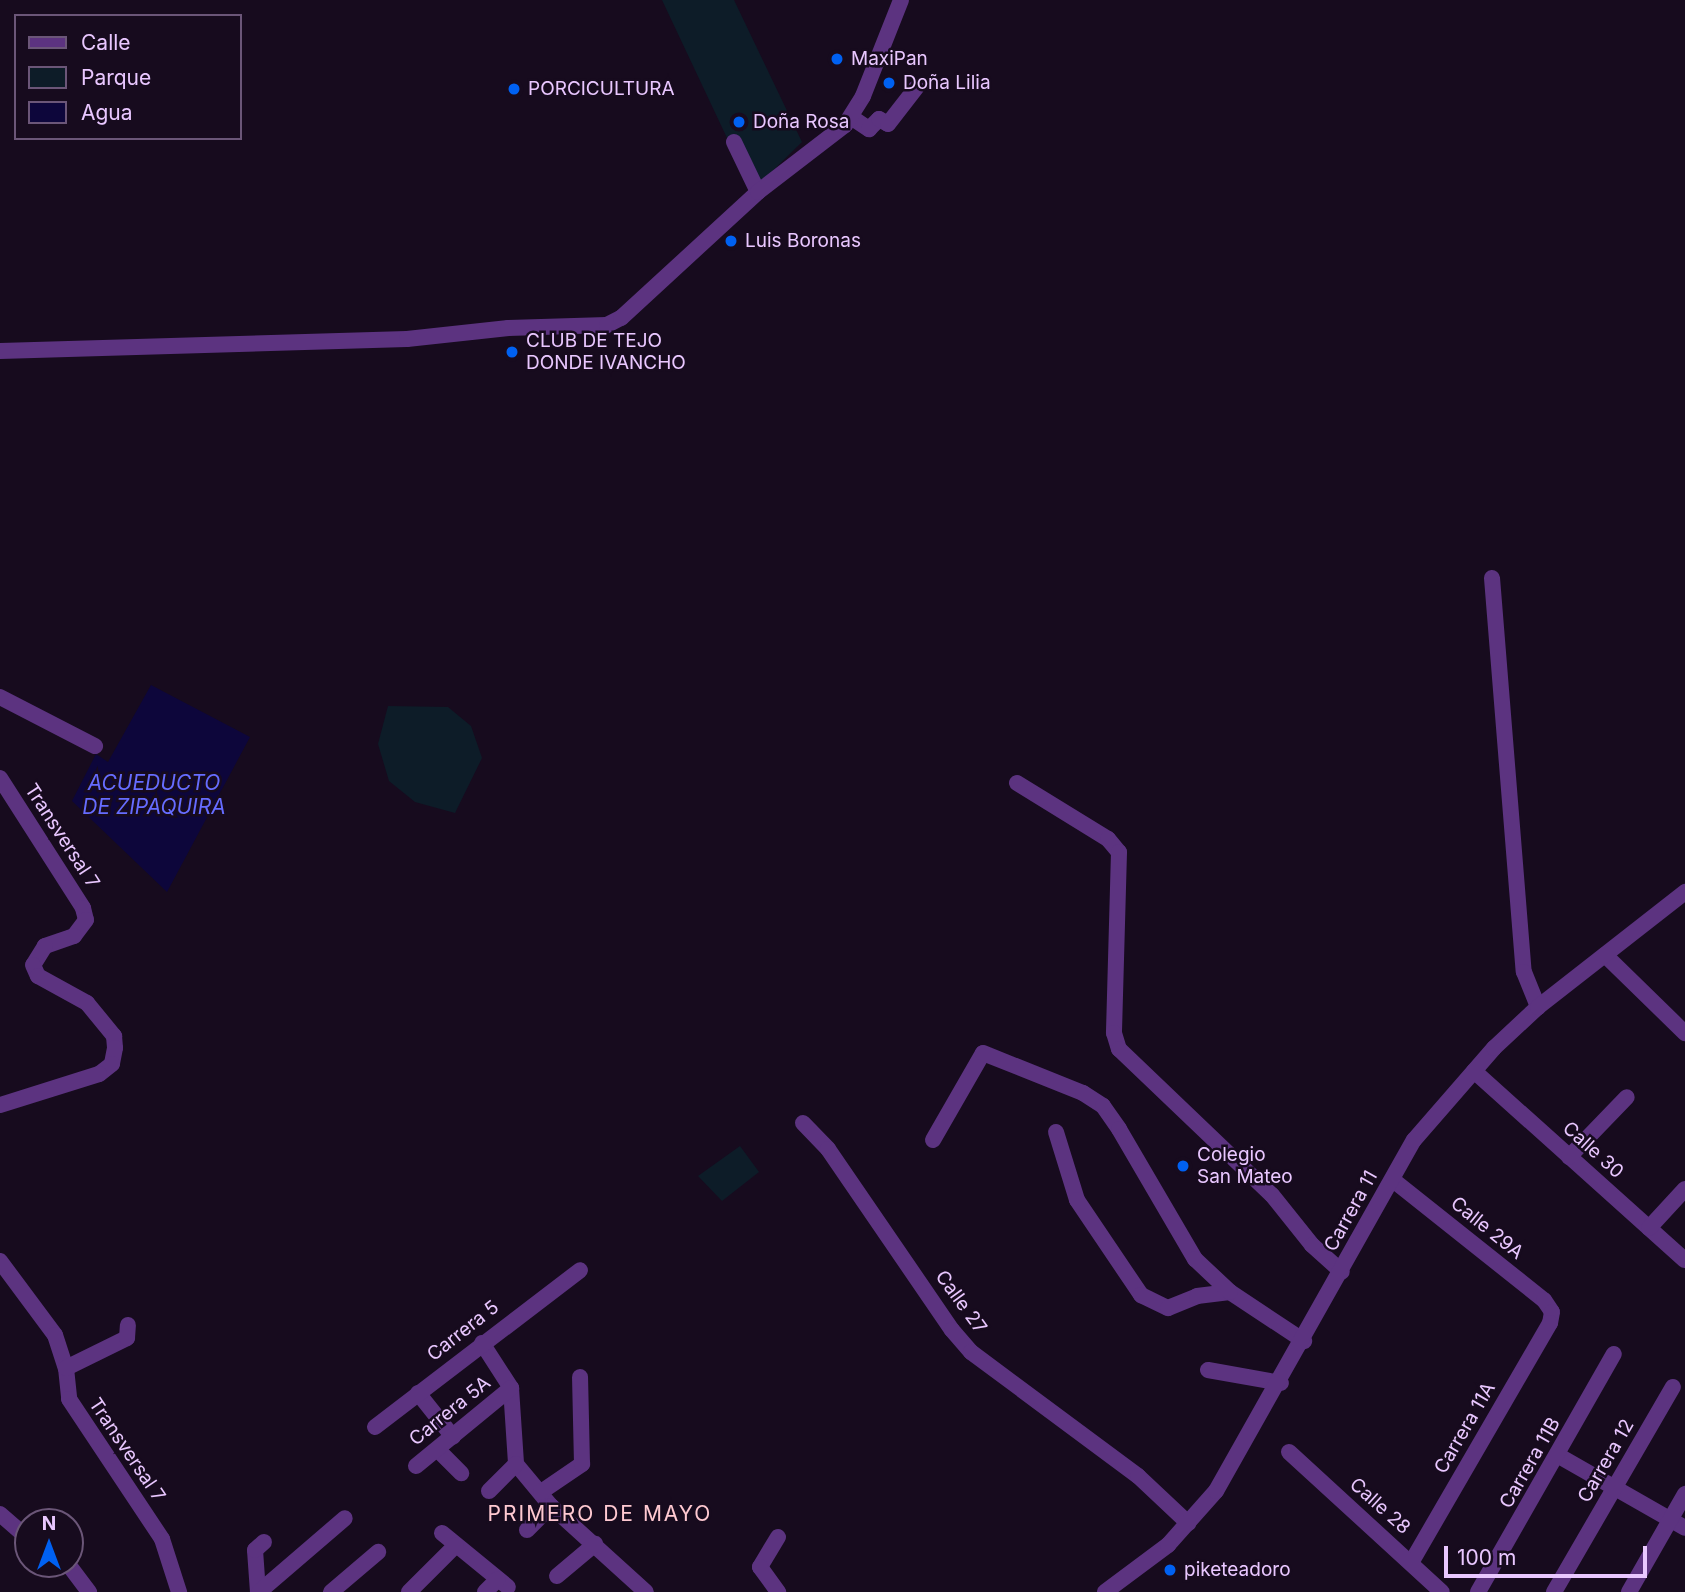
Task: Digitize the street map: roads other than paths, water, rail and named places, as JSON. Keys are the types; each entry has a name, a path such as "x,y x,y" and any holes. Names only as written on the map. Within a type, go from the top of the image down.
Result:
{"street":[{"path":"0,351 407,339 508,328 607,326 621,318 758,192 850,117 901,0"},
{"path":"850,117 869,129 878,119 888,124 916,88"},
{"path":"734,142 758,192"},
{"path":"1492,578 1524,972 1538,1007"},
{"path":"0,697 95,747"},
{"name":"Transversal 7","path":"0,778 83,908 86,920 74,936 45,946 33,965 38,976 87,1003 114,1036 115,1048 112,1064 99,1074 0,1105"},
{"path":"1017,783 1108,839 1119,852 1114,1033 1119,1049 1272,1195 1312,1245 1342,1272"},
{"name":"Carrera 11","path":"1105,1592 1168,1545 1216,1491 1281,1383 1414,1140 1474,1071 1538,1007 1685,892"},
{"path":"1605,955 1685,1033"},
{"path":"933,1140 983,1053 1083,1093 1103,1106 1119,1129 1195,1259 1230,1292 1304,1340"},
{"name":"Calle 30","path":"1474,1071 1685,1260"},
{"path":"1569,1157 1627,1097"},
{"name":"Calle 27","path":"803,1122 836,1160 951,1330 971,1352 1138,1476 1188,1523"},
{"path":"1056,1132 1077,1199 1141,1295 1168,1308 1197,1296 1230,1292"},
{"name":"Calle 29A","path":"1393,1180 1544,1300 1552,1312"},
{"path":"1649,1228 1685,1189"},
{"name":"Transversal 7","path":"0,1261 55,1335 66,1368 69,1399 79,1419 162,1539 179,1592"},
{"name":"Carrera 5","path":"375,1427 481,1343 580,1270"},
{"name":"Carrera 11A","path":"1411,1563 1550,1323 1552,1312"},
{"path":"66,1368 127,1338 128,1325"},
{"path":"481,1343 511,1388 516,1464 551,1506 595,1544 636,1590"},
{"name":"Carrera 11B","path":"1478,1592 1559,1457 1614,1353"},
{"path":"1208,1370 1281,1383"},
{"path":"541,1492 582,1464 580,1377"},
{"name":"Carrera 12","path":"1554,1592 1673,1387"},
{"name":"Carrera 5A","path":"416,1466 511,1388"},
{"path":"418,1393 453,1437"},
{"path":"438,1450 461,1473"},
{"name":"Calle 28","path":"1289,1452 1442,1592"},
{"path":"1559,1457 1685,1528"},
{"path":"489,1490 516,1464"},
{"path":"1629,1592 1685,1494"},
{"path":"527,1530 551,1506"},
{"path":"0,1514 14,1526"},
{"path":"259,1592 345,1518"},
{"path":"442,1533 503,1583 485,1592"},
{"path":"778,1537 760,1567 778,1592"},
{"path":"259,1592 255,1550 264,1542"},
{"path":"557,1576 595,1544"},
{"path":"409,1592 456,1545"},
{"path":"331,1592 378,1552"}],"water":[{"name":"ACUEDUCTO DE ZIPAQUIRA","path":"151,685 250,737 167,892 72,801 96,754 108,762"}],"place":[{"name":"MaxiPan","path":"837,59"},
{"name":"Doña Lilia","path":"889,83"},
{"name":"PORCICULTURA","path":"514,89"},
{"name":"Doña Rosa","path":"739,122"},
{"name":"Luis Boronas","path":"731,241"},
{"name":"CLUB DE TEJO DONDE IVANCHO","path":"512,352"},
{"name":"Colegio San Mateo","path":"1183,1166"},
{"name":"piketeadoro","path":"1170,1570"}],"district":[{"name":"PRIMERO DE MAYO","path":"600,1514"}]}
